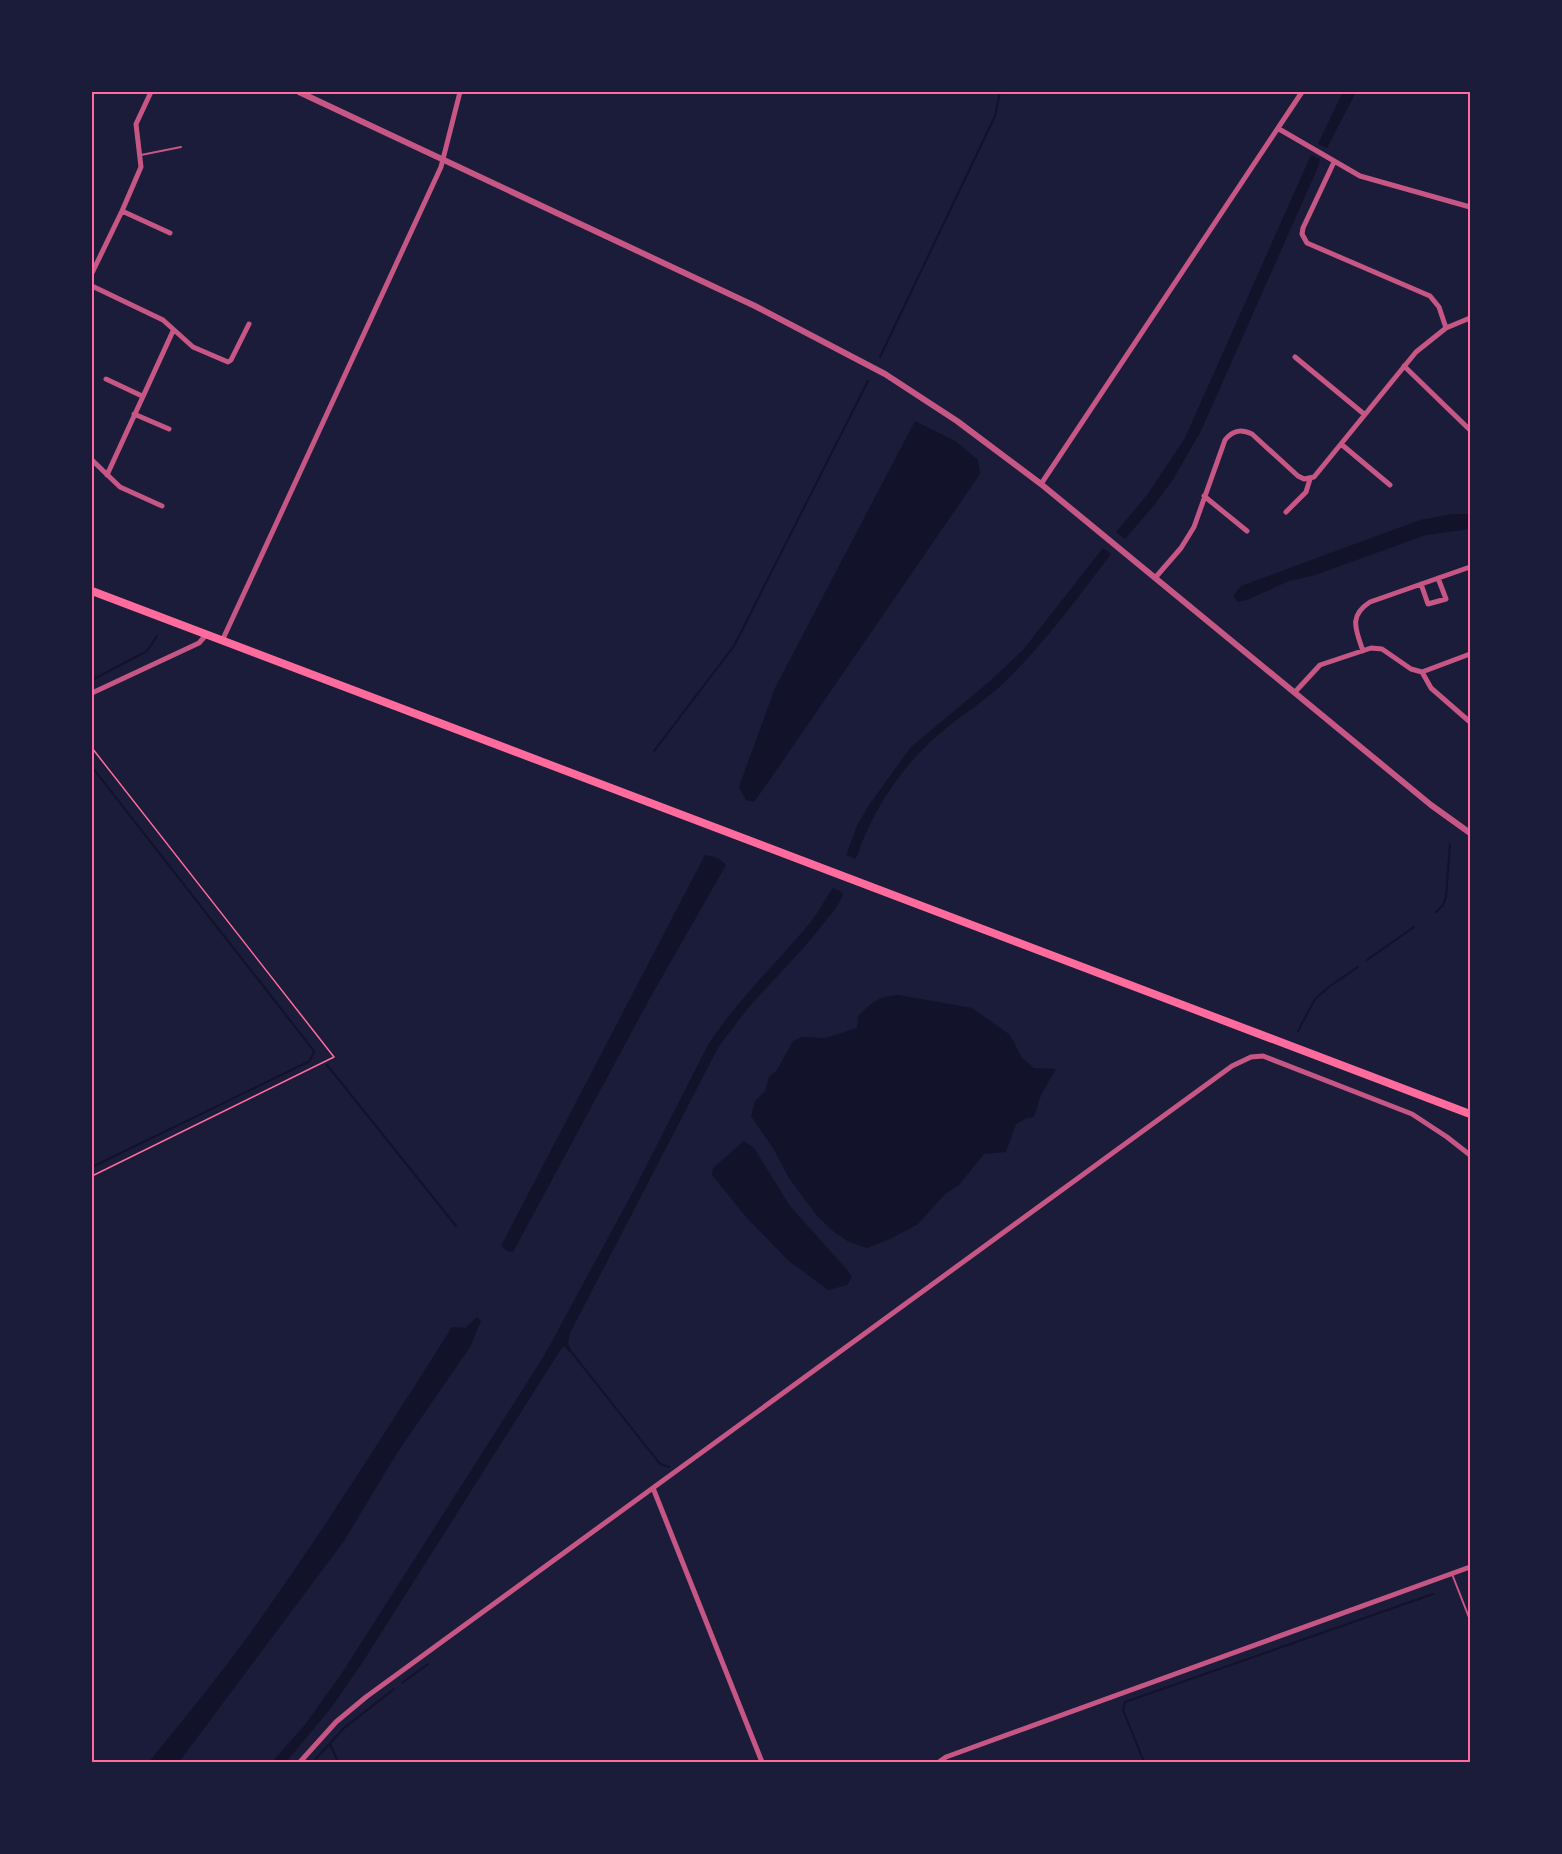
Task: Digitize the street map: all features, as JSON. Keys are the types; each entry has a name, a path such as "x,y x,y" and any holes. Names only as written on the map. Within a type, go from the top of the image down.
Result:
{"main road":[{"path":"92,591 1470,1114"}],"street":[{"path":"92,273 141,167 136,124 151,92"},
{"path":"299,92 745,301 885,374 957,421 1041,484 1431,805 1470,833"},
{"path":"222,640 444,159 460,92"},
{"path":"1041,484 1302,92"},
{"path":"1279,129 1360,176 1470,207"},
{"path":"1334,162 1303,228 1302,234 1307,243 1430,296 1439,307 1446,328"},
{"path":"122,211 170,233"},
{"path":"92,286 163,320 193,347 228,362 249,324"},
{"path":"1286,513 1306,492 1310,479 1318,474 1364,414 1423,345 1446,328 1470,318"},
{"path":"107,475 173,331"},
{"path":"1295,357 1364,414"},
{"path":"1404,366 1470,430"},
{"path":"105,380 142,396"},
{"path":"134,414 169,429"},
{"path":"1155,578 1181,548 1194,527 1226,440 1233,433 1244,431 1252,434 1298,476 1310,479"},
{"path":"1341,444 1390,485"},
{"path":"92,460 120,487 162,506"},
{"path":"1204,496 1247,531"},
{"path":"1363,651 1355,619 1360,609 1370,602 1470,567"},
{"path":"1421,584 1428,604 1446,599 1438,578"},
{"path":"92,693 199,643 206,635"},
{"path":"1295,692 1320,665 1371,648 1382,649 1411,669 1422,672 1470,654"},
{"path":"1422,672 1431,688 1470,722"},
{"path":"300,1762 336,1722 366,1697 1232,1066 1245,1059 1263,1056 1413,1114 1470,1155"},
{"path":"653,1488 762,1762"},
{"path":"939,1762 946,1756 1470,1567"}],"lane":[{"path":"141,155 181,147"},
{"path":"1452,1574 1470,1620"}],"path":[{"path":"92,748 334,1057 92,1176"}],"shaded area":[{"path":"1343,92 1356,92 1327,148 1318,144"},
{"path":"1311,155 1320,159 1318,167 1201,431 1172,481 1125,539 1116,532 1147,495 1185,438"},
{"path":"915,421 955,441 978,460 980,474 754,802 746,800 739,787 775,688"},
{"path":"1453,514 1470,514 1470,529 1426,535 1315,575 1289,581 1249,599 1238,602 1233,596 1241,586 1420,520"},
{"path":"1103,548 1111,554 1050,633 1001,686 938,735 912,761 879,806 855,859 846,855 857,826 869,805 911,747 990,681 1023,650"},
{"path":"705,855 718,858 726,865 650,998 513,1252 507,1251 501,1246"},
{"path":"833,888 842,892 843,895 836,908 806,945 748,1008 719,1046 570,1333 568,1344 571,1350 569,1352 564,1346 561,1349 364,1660 331,1708 286,1762 272,1762 304,1726 342,1673 544,1356 635,1188 708,1045 744,997 810,923"},
{"path":"898,995 972,1008 1010,1035 1022,1058 1034,1068 1056,1069 1041,1095 1034,1117 1016,1124 1006,1152 984,1154 959,1185 945,1194 918,1224 867,1248 849,1242 817,1216 789,1178 773,1148 751,1116 755,1101 765,1091 769,1077 777,1070 793,1041 802,1037 825,1038 857,1028 858,1016 872,1004 885,997"},
{"path":"744,1141 754,1148 790,1206 848,1271 852,1277 847,1285 828,1290 789,1261 746,1217 712,1175 713,1168"},
{"path":"477,1317 481,1321 470,1347 397,1453 344,1541 179,1762 149,1762 261,1618 335,1510 452,1327 465,1328"}],"waterway":[{"path":"880,357 995,116 1000,92"},
{"path":"654,751 734,646 868,381"},
{"path":"92,680 147,651 157,636"},
{"path":"92,767 314,1051 310,1061 92,1167"},
{"path":"1436,912 1443,905 1446,897 1450,844"},
{"path":"1367,960 1414,927"},
{"path":"1298,1031 1315,999 1358,967"},
{"path":"327,1065 456,1226"},
{"path":"569,1349 660,1464 669,1467"},
{"path":"1144,1762 1123,1710 1125,1702 1433,1594"},
{"path":"402,1683 428,1664"},
{"path":"313,1762 344,1728 394,1689"},
{"path":"330,1744 338,1762"}]}
